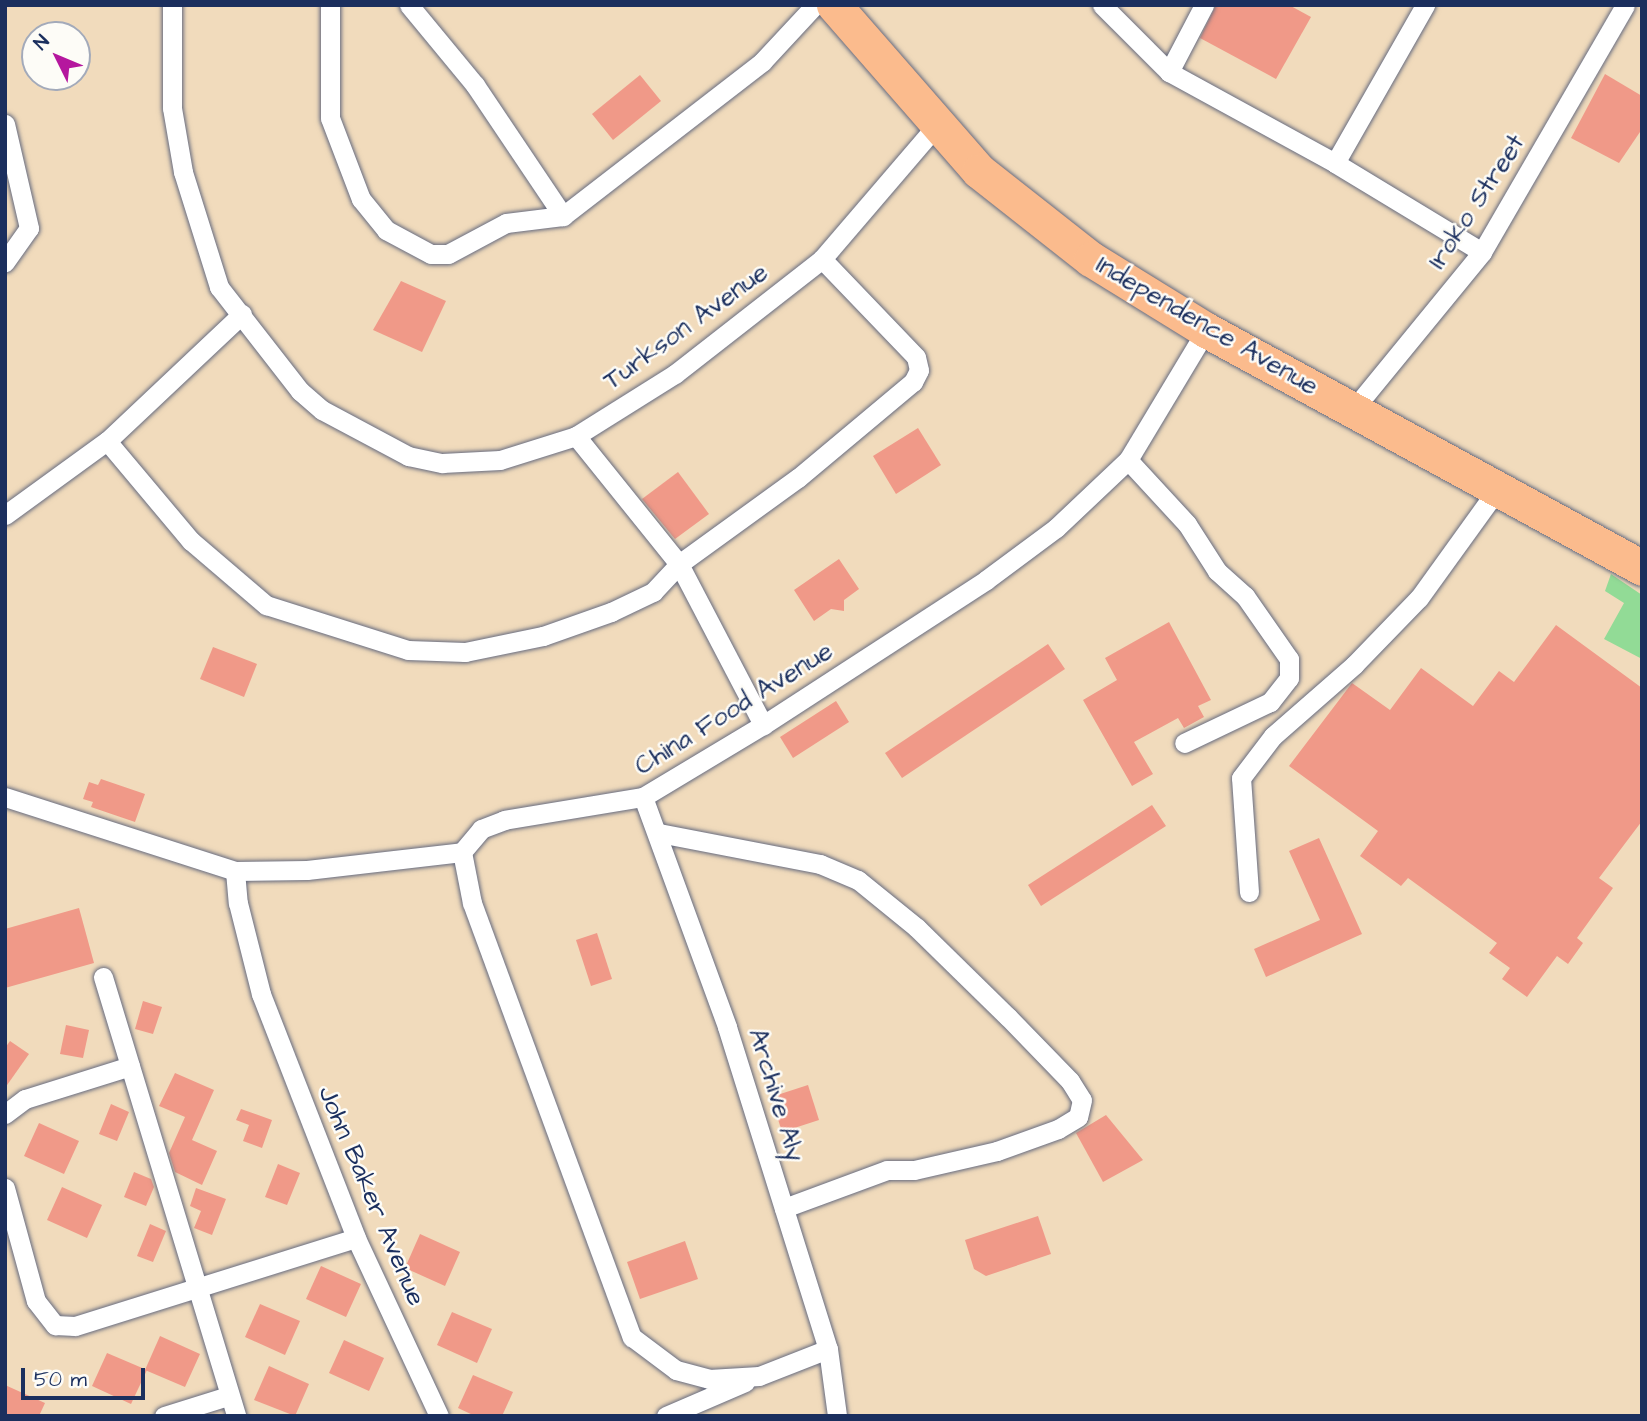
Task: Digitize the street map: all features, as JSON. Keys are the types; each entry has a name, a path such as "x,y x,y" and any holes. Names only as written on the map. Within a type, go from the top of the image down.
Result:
{"highway":[{"name":"Independence Avenue","path":"834,5 978,171 1091,259 1206,330 1642,568"}],"street":[{"name":"Turkson Avenue","path":"172,5 172,108 183,172 219,287 300,391 322,410 408,456 442,463 500,460 576,436 675,374 822,259 937,125"},
{"path":"330,5 331,118 361,200 386,230 431,254 448,254 506,223 563,216 762,62 815,5"},
{"path":"409,5 475,85 563,216"},
{"path":"1102,5 1169,72 1335,163 1482,252"},
{"path":"1169,72 1203,5"},
{"path":"1335,163 1425,5"},
{"name":"Iroko Street","path":"1352,411 1482,252 1625,5"},
{"path":"5,124 29,228 5,262"},
{"path":"107,441 191,541 266,606 408,650 465,652 543,636 611,612 653,592 679,564 798,478 913,382 919,370 916,357 822,259"},
{"path":"5,515 107,441 242,314"},
{"name":"China Food Avenue","path":"462,852 481,829 504,820 643,797 763,725 986,580 1056,528 1128,460 1206,330"},
{"path":"576,436 679,564 763,725"},
{"path":"1128,460 1187,524 1217,571 1245,596 1289,659 1289,678 1270,702 1184,743"},
{"path":"1249,892 1241,778 1273,736 1354,665 1419,598 1497,490"},
{"path":"5,797 235,871 307,870 462,852 472,903 622,1320 645,1349 676,1370 709,1379 759,1376"},
{"name":"Archive Aly","path":"643,797 659,833 784,1208 828,1349 837,1416"},
{"path":"659,833 808,861 858,880 917,928 999,1008 1070,1081 1082,1100 1078,1117 1058,1129 997,1150 914,1170 887,1170 784,1208"},
{"name":"John Baker Avenue","path":"235,871 237,903 261,994 356,1238 439,1416"},
{"path":"103,977 236,1416"},
{"path":"5,1114 25,1099 130,1066"},
{"path":"5,1188 36,1301 55,1325 75,1326 196,1285 356,1238"},
{"path":"666,1416 828,1349"},
{"path":"164,1416 228,1396"}],"green space":[{"path":"1611,574 1642,595 1642,659 1604,639 1624,603 1605,591"}],"building":[{"path":"1216,5 1289,5 1311,17 1276,79 1200,38"},
{"path":"1605,74 1642,96 1642,129 1619,163 1571,138"},
{"path":"640,75 661,101 613,140 592,114"},
{"path":"401,281 446,301 422,352 373,330"},
{"path":"918,428 941,465 896,494 873,456"},
{"path":"678,472 709,514 675,539 642,499"},
{"path":"839,559 859,589 844,600 844,611 831,609 814,621 794,590"},
{"path":"1169,622 1211,700 1198,706 1204,717 1184,728 1178,718 1134,742 1153,774 1132,786 1083,700 1117,680 1105,658"},
{"path":"1556,625 1642,688 1642,821 1599,878 1613,888 1577,938 1583,943 1568,964 1557,956 1527,997 1502,979 1510,968 1489,953 1497,943 1408,878 1401,886 1360,856 1378,831 1289,766 1352,683 1390,710 1421,668 1473,706 1499,671 1514,682"},
{"path":"1048,644 1065,669 902,778 885,753"},
{"path":"213,647 257,664 244,697 200,679"},
{"path":"836,701 849,722 793,758 780,737"},
{"path":"101,779 145,794 135,822 91,807 93,802 83,799 89,782 98,785"},
{"path":"1152,805 1166,826 1041,906 1028,885"},
{"path":"1319,838 1362,934 1266,977 1254,949 1320,920 1289,851"},
{"path":"79,908 94,963 5,988 5,929"},
{"path":"597,933 612,979 591,986 576,940"},
{"path":"143,1001 162,1007 153,1034 135,1029"},
{"path":"66,1025 89,1030 83,1058 60,1054"},
{"path":"10,1041 29,1054 5,1088 5,1048"},
{"path":"175,1073 214,1090 192,1140 217,1151 202,1185 175,1172 169,1153 185,1117 159,1106"},
{"path":"808,1085 819,1120 782,1132 771,1097"},
{"path":"111,1104 129,1112 117,1141 99,1134"},
{"path":"241,1109 272,1120 262,1148 243,1141 249,1125 236,1120"},
{"path":"1106,1115 1143,1160 1103,1182 1076,1133"},
{"path":"39,1123 79,1141 64,1174 24,1156"},
{"path":"278,1164 300,1173 287,1205 265,1197"},
{"path":"134,1172 151,1179 154,1187 146,1206 124,1197"},
{"path":"62,1187 102,1205 87,1238 47,1220"},
{"path":"196,1188 226,1199 212,1235 194,1228 201,1211 190,1206"},
{"path":"1038,1216 1051,1254 986,1276 974,1269 965,1240"},
{"path":"150,1224 166,1231 153,1262 137,1256"},
{"path":"420,1234 460,1252 445,1286 405,1268"},
{"path":"685,1241 698,1279 640,1299 627,1262"},
{"path":"321,1266 361,1284 346,1317 306,1299"},
{"path":"260,1304 300,1321 285,1355 245,1337"},
{"path":"452,1312 492,1329 477,1363 437,1345"},
{"path":"160,1336 200,1354 185,1387 145,1370"},
{"path":"344,1340 384,1358 369,1391 329,1373"},
{"path":"107,1353 147,1370 131,1404 92,1386"},
{"path":"269,1366 309,1384 295,1416 254,1400"},
{"path":"473,1375 513,1392 502,1416 475,1416 458,1408"},
{"path":"5,1385 45,1403 39,1416 5,1416"}]}
